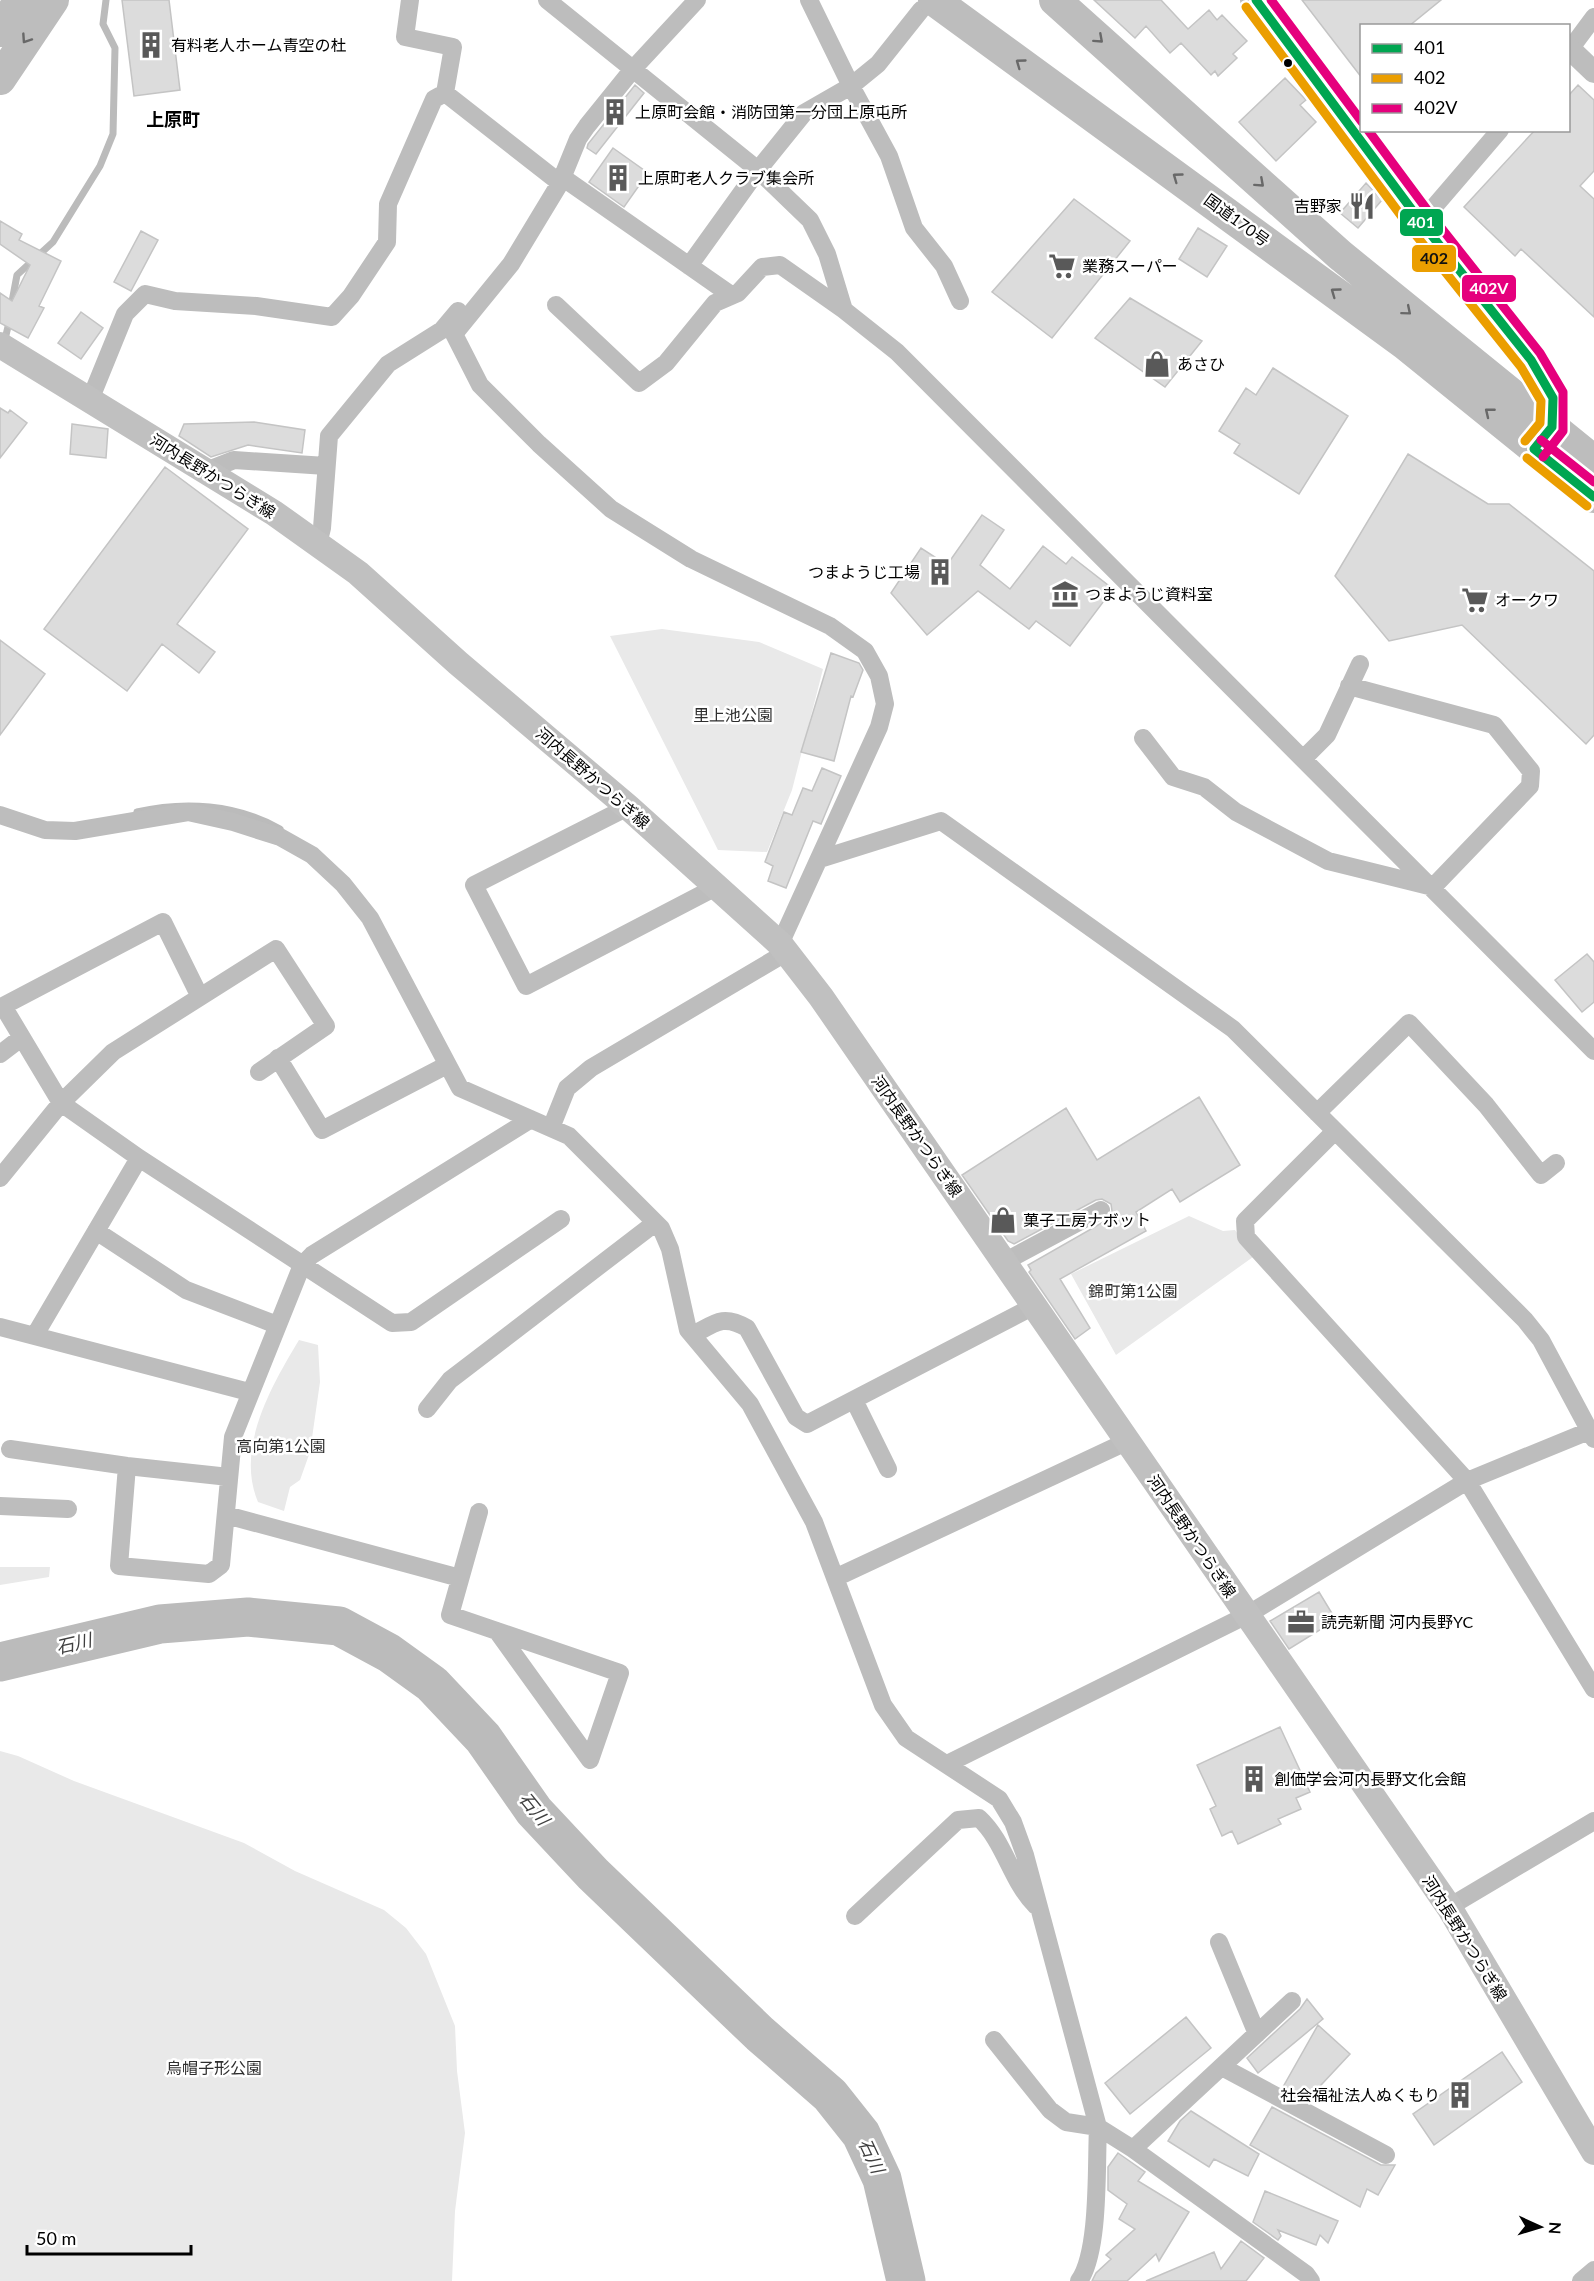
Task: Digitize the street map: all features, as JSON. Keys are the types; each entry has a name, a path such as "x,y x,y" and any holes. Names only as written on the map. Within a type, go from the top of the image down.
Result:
{"highway":[{"path":"0,31 20,0"},
{"path":"0,79 52,0"},
{"name":"国道170号","path":"1055,0 1543,438 1594,497"},
{"path":"1256,0 1420,222 1531,360 1552,398 1543,438"},
{"name":"国道170号","path":"928,5 1406,344 1543,438 1594,461"}],"main road":[{"name":"河内長野かつらぎ線","path":"0,345 274,513 358,573 458,663 628,807 783,948 821,997 1449,1907 1594,2152"}],"street":[{"path":"90,400 125,314 145,294 175,301 256,306 332,317 351,296 387,242 388,204 435,99 445,93 453,47 405,37 410,0"},
{"path":"547,0 758,170 810,220 828,254 844,310"},
{"path":"551,1128 567,1088 591,1068 783,948 879,727 885,704 879,676 865,651 830,626 691,559 611,509 539,444 480,385 454,334 511,264 561,180 578,140 633,69 697,0"},
{"path":"809,0 851,86 889,156 914,228 944,266 960,301"},
{"path":"688,266 758,170 804,113 851,86 878,64 928,5"},
{"path":"1594,17 1570,51 1594,72"},
{"path":"445,93 561,180 731,296"},
{"path":"1420,222 1498,132"},
{"path":"318,544 322,528 329,436 387,364 442,330 476,291 511,264"},
{"path":"556,305 639,383 666,363 715,303 738,293 762,267 780,265 844,310 897,352 1594,1051"},
{"path":"206,471 234,460 326,466"},
{"path":"1304,758 1327,735 1360,664"},
{"path":"1349,686 1494,725 1531,771 1530,786 1433,887"},
{"path":"1143,738 1173,777 1204,787 1236,812 1328,861 1433,887"},
{"path":"628,807 474,885 526,986 716,886"},
{"path":"0,815 45,830 75,831 188,812 233,822 288,842 320,862 343,884 370,918 460,1088 569,1136 655,1222 670,1249 688,1330 750,1404 814,1522 884,1705 906,1738 999,1799 1013,1822 1040,1910 1098,2127 1093,2237 1084,2274 1079,2281"},
{"path":"820,859 940,821 1233,1029 1525,1320 1541,1340 1590,1427 1467,1481 1247,1615 947,1764"},
{"path":"200,997 163,921 3,1006 61,1103 139,1158 392,1323 411,1322 561,1219"},
{"path":"0,1178 61,1103 113,1052 276,949 326,1026 259,1072"},
{"path":"1317,1113 1409,1023 1486,1105 1540,1174 1556,1163"},
{"path":"0,1054 21,1038"},
{"path":"278,1059 322,1130 447,1065"},
{"path":"128,1466 119,1566 208,1574 222,1565 233,1437 249,1392 302,1265 312,1255 531,1119"},
{"path":"1335,1131 1245,1221 1246,1237 1467,1481 1594,1689"},
{"path":"35,1335 139,1158"},
{"path":"1004,1262 1101,1210"},
{"path":"427,1409 450,1380 655,1222"},
{"path":"96,1232 186,1290 277,1325"},
{"path":"693,1335 719,1320 734,1320 747,1328 796,1417 807,1424 1034,1305"},
{"path":"0,1327 249,1392"},
{"path":"854,1400 888,1469"},
{"path":"835,1578 1128,1441"},
{"path":"10,1449 128,1466 229,1477"},
{"path":"0,1506 68,1509"},
{"path":"479,1512 450,1615 497,1631 620,1673 590,1760 497,1631"},
{"path":"226,1515 460,1578"},
{"path":"855,1916 958,1820 979,1818 991,1829 1023,1893 1040,1910"},
{"path":"1449,1907 1594,1821"},
{"path":"1219,1942 1257,2034"},
{"path":"1133,2149 1292,2001"},
{"path":"994,2040 1050,2110 1066,2122 1098,2127 1133,2149 1306,2274 1311,2281"},
{"path":"1222,2067 1386,2155"},
{"path":"1581,2281 1594,2270"}],"green space":[{"name":"里上池公園","path":"662,629 759,642 823,669 792,790 767,852 718,850 610,636"},
{"name":"錦町第1公園","path":"1189,1216 1223,1231 1235,1230 1253,1257 1116,1355 1071,1274"},
{"name":"高向第1公園","path":"299,1340 318,1345 320,1382 310,1452 300,1480 290,1487 284,1511 258,1502 252,1481 251,1460 254,1439 268,1397"},
{"path":"0,1567 50,1567 49,1577 0,1585"},
{"name":"烏帽子形公園","path":"0,1751 18,1756 74,1781 244,1843 295,1871 384,1910 406,1928 426,1954 455,2026 457,2071 465,2133 455,2211 452,2281 0,2281"}],"building":[{"name":"有料老人ホーム青空の杜","path":"122,0 169,0 180,90 134,96"},
{"path":"1094,0 1161,0 1188,29 1209,10 1217,20 1222,15 1247,41 1233,54 1237,58 1218,76 1215,71 1211,75 1181,43 1170,53 1146,26 1135,38"},
{"path":"1302,0 1441,0 1411,24 1360,24 1360,75"},
{"path":"1285,78 1306,100 1300,105 1316,122 1276,161 1239,122"},
{"path":"635,85 644,93 596,154 587,148 588,144"},
{"path":"1578,85 1594,100 1594,171 1580,186 1594,199 1594,317 1521,249 1515,256 1464,207 1533,132 1570,132 1570,94"},
{"name":"上原町老人クラブ集会所","path":"613,148 648,173 624,207 589,182"},
{"name":"吉野家","path":"1366,183 1382,200 1358,228 1340,213"},
{"name":"業務スーパー","path":"1074,199 1130,241 1052,338 992,292"},
{"path":"0,221 22,234 19,240 61,261 39,306 44,308 28,338 0,323 0,293 12,301 30,265 0,244"},
{"path":"1198,228 1227,246 1207,277 1179,259"},
{"path":"141,231 158,240 131,291 114,282"},
{"name":"あさひ","path":"1130,298 1202,341 1165,387 1095,338"},
{"path":"81,312 103,328 81,359 58,343"},
{"path":"1273,368 1348,416 1299,494 1234,453 1240,444 1219,431 1246,388 1256,395"},
{"path":"0,408 8,413 10,410 27,423 0,458"},
{"path":"254,422 305,430 302,453 248,445 211,457 179,436 184,424"},
{"path":"72,424 108,429 106,458 70,454"},
{"name":"オークワ","path":"1408,454 1488,504 1509,504 1594,571 1594,735 1586,744 1462,625 1389,641 1335,576"},
{"path":"165,467 248,529 177,624 215,652 199,673 162,644 127,691 44,629"},
{"path":"982,515 1004,530 980,565 1010,589 1043,546 1066,564 1072,557 1113,589 1070,646 1036,621 1029,629 978,591 927,635 891,593 921,548 947,565"},
{"path":"0,640 45,674 0,735"},
{"path":"831,653 859,663 863,670 853,697 851,696 834,761 801,752"},
{"path":"822,768 841,776 821,824 813,821 786,888 768,881 773,866 765,862 784,812 792,815 803,788 812,791"},
{"path":"1587,954 1594,962 1594,1002 1582,1012 1555,980"},
{"path":"1199,1097 1240,1165 1180,1202 1172,1189 1136,1212 1146,1231 1060,1279 1090,1328 1075,1339 1029,1272 1031,1270 1028,1265 1107,1220 1112,1211 1111,1204 1102,1199 1096,1200 1014,1244 1008,1241 962,1175 1066,1108 1097,1160"},
{"name":"読売新聞 河内長野YC","path":"1319,1592 1336,1620 1289,1649 1270,1621"},
{"name":"創価学会河内長野文化会館","path":"1280,1727 1310,1792 1296,1798 1301,1809 1278,1819 1281,1824 1238,1844 1232,1831 1222,1836 1210,1809 1216,1806 1197,1765"},
{"path":"1307,1999 1323,2019 1258,2073 1247,2058 1300,2009"},
{"path":"1186,2017 1211,2048 1130,2114 1105,2083"},
{"path":"1318,2025 1350,2054 1307,2100 1283,2087"},
{"name":"社会福祉法人ぬくもり","path":"1502,2052 1522,2082 1434,2145 1413,2114"},
{"path":"1272,2107 1381,2165 1395,2165 1378,2195 1367,2189 1360,2207 1250,2145"},
{"path":"1191,2111 1259,2154 1248,2176 1214,2159 1209,2167 1168,2141 1180,2121"},
{"path":"1118,2153 1145,2172 1138,2181 1189,2212 1159,2261 1156,2254 1127,2281 1092,2281 1096,2273 1111,2259 1106,2255 1135,2229 1119,2219 1127,2204 1108,2190 1108,2167"},
{"path":"1265,2191 1338,2221 1328,2243 1320,2235 1316,2245 1278,2230 1281,2236 1278,2240 1253,2222"},
{"path":"1241,2241 1264,2258 1246,2281 1146,2281 1214,2252 1221,2269"}],"waterway":[{"path":"11,307 17,275 53,242 100,166 113,134 115,48 103,24 106,0"},
{"path":"6,335 10,318"},
{"path":"137,812 173,806 210,807 246,814 280,829"},
{"name":"石川","path":"0,1662 160,1624 248,1617 339,1626 389,1653 432,1684 483,1738 534,1811 593,1874 760,2034 830,2095 861,2134 882,2179 906,2281"}],"transit line":[{"name":"401","path":"1256,0 1421,222 1531,360 1553,398 1552,427 1534,449"},
{"name":"402V","path":"1271,0 1360,119"},
{"name":"402","path":"1246,7 1411,229 1521,367 1541,401 1540,423 1525,441"},
{"name":"402V","path":"1369,132 1431,215 1540,353 1563,392 1563,431 1543,457"},
{"name":"402V","path":"1541,440 1594,482"},
{"name":"401","path":"1534,449 1594,497"},
{"name":"402","path":"1527,458 1587,506"}],"place":[{"name":"有料老人ホーム青空の杜","path":"151,45"},
{"name":"上原町会館・消防団第一分団上原屯所","path":"615,112"},
{"name":"上原町老人クラブ集会所","path":"618,178"},
{"name":"吉野家","path":"1362,206"},
{"name":"業務スーパー","path":"1062,266"},
{"name":"あさひ","path":"1157,364"},
{"name":"つまようじ工場","path":"940,572"},
{"name":"つまようじ資料室","path":"1065,594"},
{"name":"オークワ","path":"1475,600"},
{"name":"菓子工房ナボット","path":"1003,1220"},
{"name":"読売新聞 河内長野YC","path":"1301,1622"},
{"name":"創価学会河内長野文化会館","path":"1254,1779"},
{"name":"社会福祉法人ぬくもり","path":"1460,2095"}],"district":[{"name":"上原町","path":"173,120"}]}
